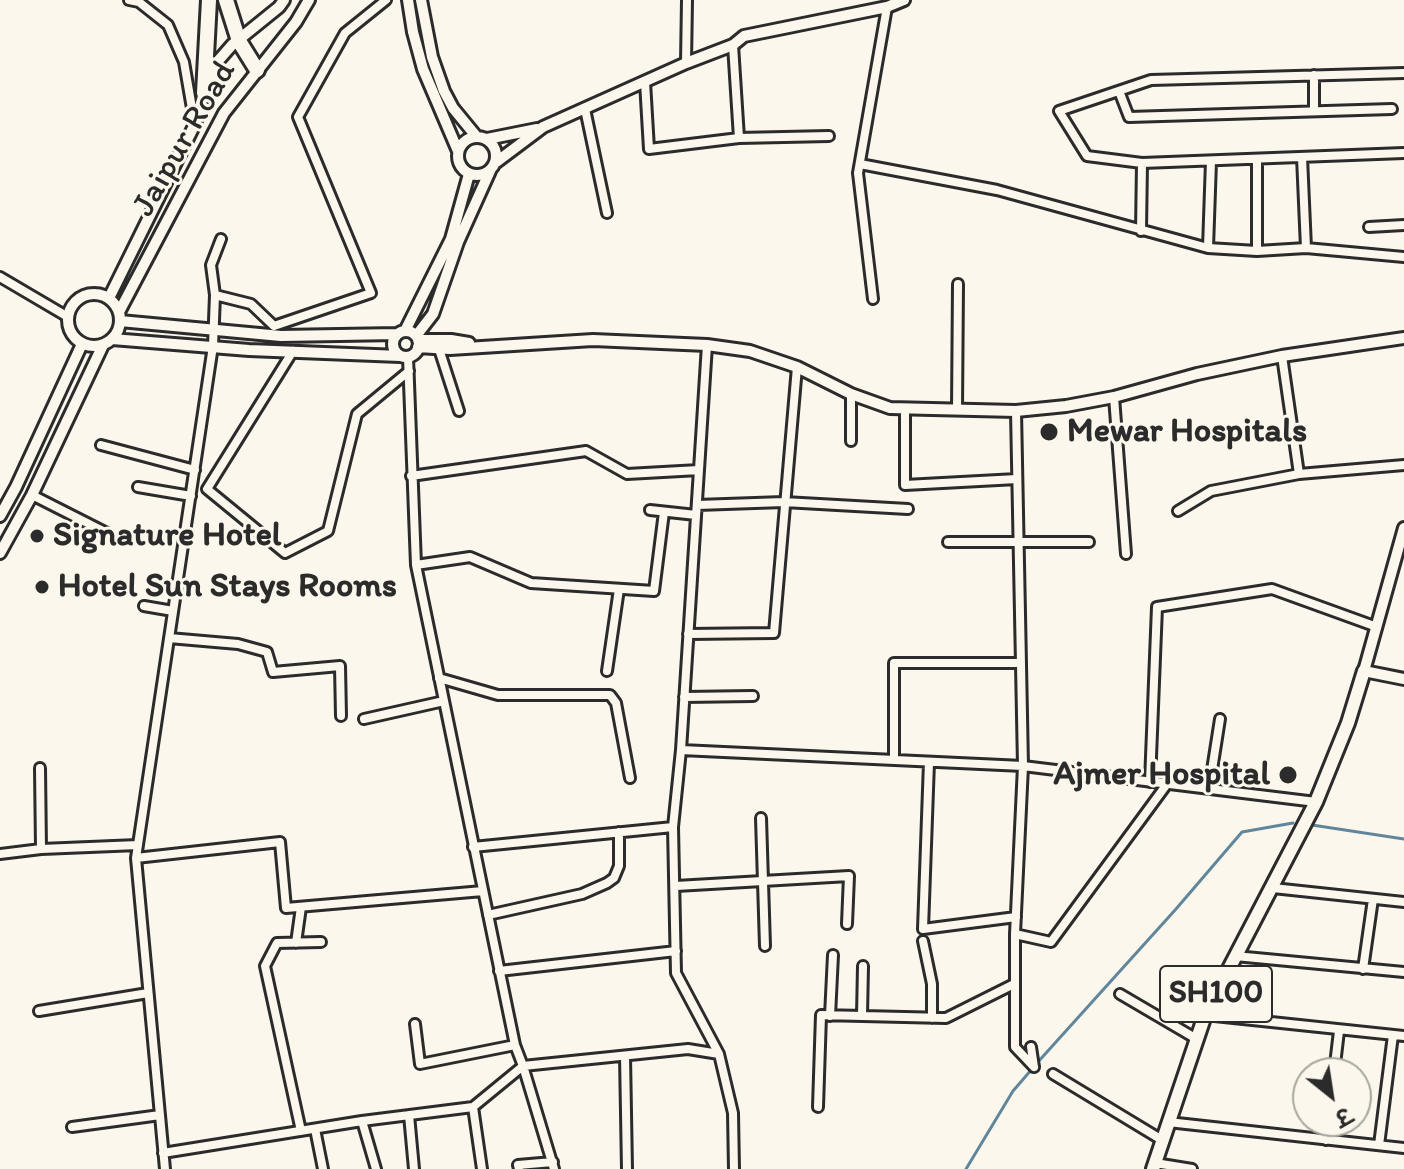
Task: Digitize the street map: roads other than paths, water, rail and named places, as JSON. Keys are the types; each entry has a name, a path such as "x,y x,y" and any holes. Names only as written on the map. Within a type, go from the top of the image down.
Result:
{"highway":[{"path":"228,3 239,41 257,70"},
{"path":"204,93 209,4"}],"main road":[{"name":"SH100","path":"1154,1166 1195,1038 1314,806 1348,723 1364,671"}],"street":[{"path":"129,0 139,2 168,25 184,62 195,124"},
{"name":"Jaipur Road","path":"109,298 195,124 218,61 284,0"},
{"name":"Jaipur Road","path":"120,317 224,113 296,22 309,0"},
{"path":"215,295 251,304 274,326 371,293 298,117 345,33 386,0"},
{"path":"408,0 421,61 458,151 459,164 469,174 482,175 543,127"},
{"path":"120,317 109,298 99,294 88,295 78,299 71,307 69,328 82,344 92,346 108,342 404,356 415,354 418,341 433,314 458,242 476,208 496,151 453,108 432,57 421,0"},
{"path":"686,63 687,0"},
{"path":"458,151 466,140 543,127 733,45 744,36 887,7 904,0"},
{"path":"873,299 858,173 887,7"},
{"path":"733,45 739,138"},
{"path":"421,61 432,57"},
{"path":"1404,73 1151,80 1059,111 1087,156 1142,163 1404,153"},
{"path":"1314,75 1314,111"},
{"path":"645,82 649,149 739,138 829,136"},
{"path":"1119,91 1129,117 1392,109"},
{"path":"585,109 607,213"},
{"path":"1302,157 1306,248"},
{"path":"1257,159 1257,251"},
{"path":"1208,248 1211,161"},
{"path":"1141,231 1142,163"},
{"path":"860,164 997,190 1208,248 1257,251 1306,248 1404,257"},
{"path":"469,174 451,239 393,346 404,356 409,371 416,565 515,1045 553,1165 518,1165 519,1169"},
{"path":"1369,227 1404,225"},
{"path":"165,1169 136,858 215,332 211,265 221,239"},
{"path":"0,277 68,317"},
{"path":"957,410 958,284"},
{"path":"120,317 215,332 281,336 401,332 439,349 593,340 707,345 750,351 797,367 851,394 905,410 1016,411 1066,406 1282,356 1404,338"},
{"path":"0,553 120,317"},
{"path":"418,341 451,340 483,346"},
{"path":"0,516 82,344"},
{"path":"707,345 681,750 673,827 676,973 719,1054 733,1113 734,1169"},
{"path":"439,349 459,411"},
{"path":"293,351 207,489 285,553 328,531 357,414 409,371"},
{"path":"1282,356 1299,474"},
{"path":"688,634 774,633 797,367"},
{"path":"851,394 851,441"},
{"path":"1114,397 1126,554"},
{"path":"905,410 905,485 1017,479"},
{"path":"1016,411 1023,766 1015,934 1015,1047 1034,1067 1031,1047"},
{"path":"101,445 195,470"},
{"path":"411,476 586,451 627,474 699,470"},
{"path":"1178,511 1211,491 1299,474 1404,465"},
{"path":"138,487 191,496"},
{"path":"32,495 107,533"},
{"path":"650,510 664,512 784,502 908,509"},
{"path":"416,565 470,557 531,583 654,591 664,512"},
{"path":"1404,528 1400,564 1364,671 1404,679"},
{"path":"948,542 1089,542"},
{"path":"607,671 619,589"},
{"path":"1150,782 1157,607 1272,589 1377,627"},
{"path":"144,606 173,611"},
{"path":"169,638 238,644 267,652 273,672 340,666 341,716"},
{"path":"894,760 894,663 1021,663"},
{"path":"439,678 498,695 610,695 616,703 630,778"},
{"path":"684,697 753,696"},
{"path":"364,719 444,701"},
{"path":"1209,789 1220,719"},
{"path":"681,750 1023,766 1209,789 1314,806"},
{"path":"929,762 923,929 1016,917"},
{"path":"40,768 41,849"},
{"path":"1015,934 1051,942 1167,784"},
{"path":"761,818 765,946"},
{"path":"473,847 673,827"},
{"path":"488,915 582,894 607,883 614,878 619,866 619,832"},
{"path":"136,858 280,842 286,908 483,891"},
{"path":"0,854 138,845"},
{"path":"676,886 849,876 847,924"},
{"path":"1273,888 1404,902"},
{"path":"1363,969 1373,899"},
{"path":"296,943 301,907"},
{"path":"923,941 932,984 932,1018"},
{"path":"301,1131 265,966 277,943 321,942"},
{"path":"499,971 676,951"},
{"path":"830,1016 833,955"},
{"path":"1235,956 1404,972"},
{"path":"862,1016 863,966"},
{"path":"818,1107 821,1015 946,1018 1014,984"},
{"path":"39,1011 148,993"},
{"path":"1120,994 1195,1038"},
{"path":"1205,1015 1404,1036"},
{"path":"415,1024 420,1064 515,1045"},
{"path":"1336,1057 1339,1031"},
{"path":"1379,1145 1393,1035"},
{"path":"163,1153 362,1121 473,1107 523,1066 688,1049 719,1054"},
{"path":"625,1056 627,1169"},
{"path":"1053,1074 1162,1140"},
{"path":"473,1107 482,1169"},
{"path":"72,1127 160,1115"},
{"path":"409,1115 414,1169"},
{"path":"362,1121 376,1169"},
{"path":"1168,1122 1404,1148"},
{"path":"315,1129 323,1169"},
{"path":"1154,1166 1192,1169"}],"waterway":[{"path":"1037,1063 1242,832 1293,823"},
{"path":"1312,825 1404,839"},
{"path":"966,1169 1013,1091 1032,1069"}],"place":[{"name":"Mewar Hospitals","path":"1049,432"},
{"name":"Signature Hotel","path":"37,536"},
{"name":"Hotel Sun Stays Rooms","path":"42,587"},
{"name":"Ajmer Hospital","path":"1288,775"}]}
